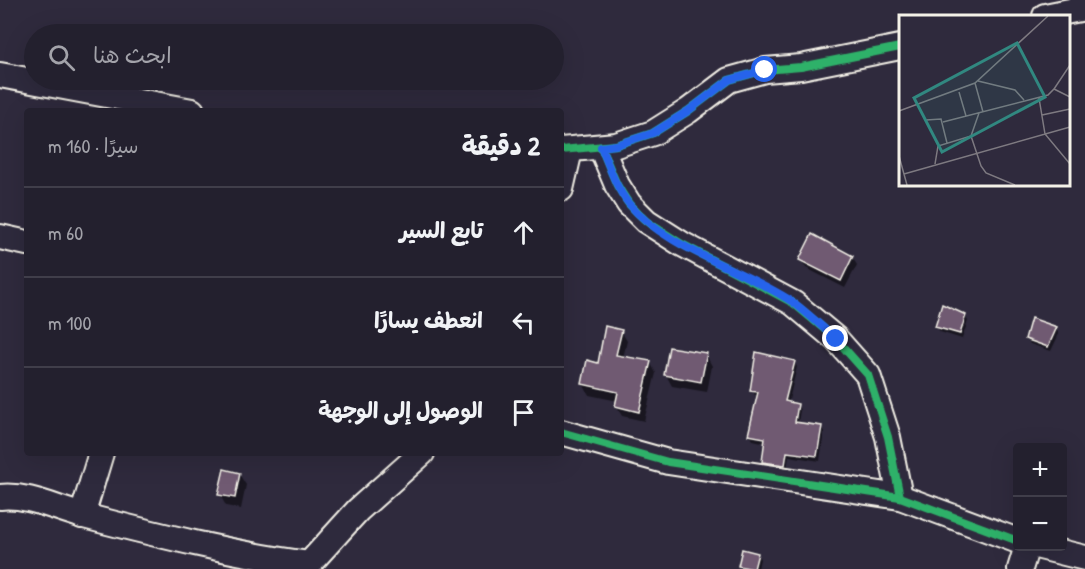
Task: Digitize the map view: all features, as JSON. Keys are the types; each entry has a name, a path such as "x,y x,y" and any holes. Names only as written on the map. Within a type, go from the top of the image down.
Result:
{"street":[{"path":"1051,15 1085,8"},
{"path":"564,166 566,150 616,145 653,133 688,111 729,80 765,70 801,67 899,47"},
{"path":"0,75 24,80"},
{"path":"80,90 176,108"},
{"path":"601,147 616,185 628,204 646,221 682,244 794,303 836,339 868,375 888,437 900,497"},
{"path":"0,237 24,242"},
{"path":"564,433 668,462 900,497 1013,539"},
{"path":"82,516 99,456"},
{"path":"0,496 17,495 82,516 308,567 358,510 419,456"},
{"path":"1020,569 1025,551"},
{"path":"1056,551 1085,558"}],"building":[{"path":"812,234 853,256 841,281 799,260"},
{"path":"942,304 966,315 960,334 935,327"},
{"path":"1031,318 1057,327 1048,347 1025,339"},
{"path":"605,326 622,330 616,355 651,361 639,412 615,406 618,392 582,384 587,360 598,363"},
{"path":"669,347 707,353 701,382 664,375"},
{"path":"756,352 795,361 785,401 798,404 795,422 822,426 817,456 787,452 785,465 762,462 765,438 748,435 758,392 750,391"},
{"path":"224,469 240,473 235,498 218,495"},
{"path":"742,549 758,553 754,569 738,566"}],"cycle path":[{"path":"564,150 616,145 653,133 688,111 729,80 765,70 801,67 899,47"},
{"path":"601,147 617,185 629,204 646,221 682,244 793,303 836,339 868,375 888,437 900,497"},
{"path":"564,433 668,462 900,497 1013,539"}],"route":[{"path":"765,70 729,80 688,111 653,133 616,145 601,147 616,185 628,204 646,221 682,244 794,303 836,339"}]}
